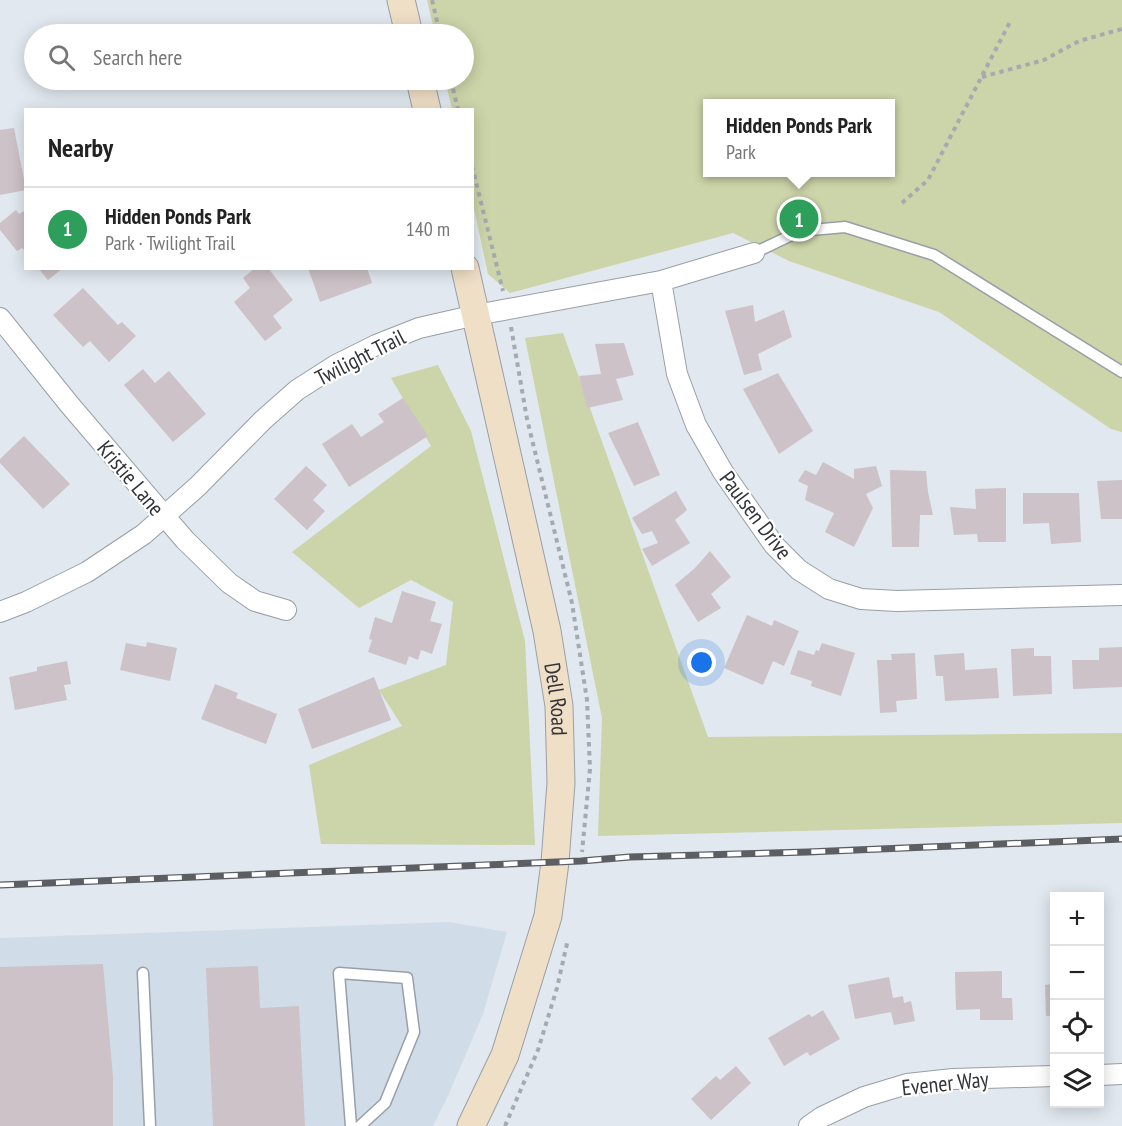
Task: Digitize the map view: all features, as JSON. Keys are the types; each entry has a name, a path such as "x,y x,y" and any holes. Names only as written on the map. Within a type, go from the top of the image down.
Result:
{"street":[{"path":"401,0 407,24"},
{"path":"422,90 427,108"},
{"name":"Twilight Trail","path":"0,612 87,572 144,534 198,486 263,420 297,390 336,365 376,345 418,328 662,281 754,253"},
{"name":"Dell Road","path":"465,270 547,631 559,706 561,783 548,916 505,1055 471,1126"},
{"name":"Paulsen Drive","path":"662,281 677,374 696,425 723,472 774,545 799,570 829,589 861,600 897,602 1122,594"},
{"name":"Kristie Lane","path":"0,318 184,540 229,583 255,601 286,610"},
{"path":"1104,1075 1122,1074"},
{"name":"Evener Way","path":"809,1126 822,1117 864,1097 907,1084 954,1079 1050,1076"}],"lane":[{"path":"754,253 800,231 845,227 934,255 1122,372"},
{"path":"143,973 150,1126"},
{"path":"351,1126 339,973 407,978 414,1032 385,1103 360,1126"}],"path":[{"path":"432,0 438,24"},
{"path":"903,204 928,180 1011,20"},
{"path":"981,77 1044,60 1079,41 1122,29"},
{"path":"453,90 458,108"}],"shaded area":[{"path":"449,922 507,932 483,1014 433,1126 0,1126 0,938"}],"green space":[{"path":"427,0 1122,0 1122,432 1111,429 939,312 789,261 733,233 510,293 488,274 474,209 474,108 452,108 447,90 474,90 474,24 433,24"},
{"path":"563,333 708,737 1122,733 1122,823 598,836 602,718 525,338"},
{"path":"438,365 471,431 525,641 535,845 321,844 309,765 402,726 379,690 446,665 453,602 411,580 359,608 292,552 431,446 391,378"}],"building":[{"path":"14,128 24,190 0,195 0,130"},
{"path":"16,210 19,214 24,211 24,250 22,248 17,251 0,230 0,223"},
{"path":"40,270 60,270 48,280"},
{"path":"253,270 270,270 293,300 273,316 282,328 265,341 234,302 250,288 243,278"},
{"path":"309,270 368,270 372,283 320,302"},
{"path":"83,288 118,325 122,322 136,336 109,362 90,341 83,347 53,315"},
{"path":"753,305 755,322 784,310 792,337 758,354 762,370 744,375 725,311"},
{"path":"624,343 634,375 616,379 623,400 587,408 579,376 601,374 595,344"},
{"path":"143,369 155,383 169,371 206,414 173,442 124,385"},
{"path":"778,373 813,431 779,454 743,389"},
{"path":"403,398 428,436 349,487 322,444 352,424 361,437 384,422 378,414"},
{"path":"638,422 660,475 634,486 608,433"},
{"path":"24,436 70,484 43,509 0,463 0,459"},
{"path":"823,462 854,479 854,469 876,466 882,486 866,494 873,508 854,547 825,532 834,513 805,500 808,486 798,481 805,470 816,475"},
{"path":"306,466 327,485 313,500 325,511 307,530 274,499"},
{"path":"890,470 926,471 933,515 920,515 919,547 892,547"},
{"path":"1122,480 1122,519 1101,519 1097,481"},
{"path":"1006,488 1006,542 978,542 977,534 954,535 950,507 976,509 975,489"},
{"path":"676,491 687,510 675,520 690,543 652,566 642,549 658,543 652,531 642,534 632,518"},
{"path":"1023,493 1079,493 1081,542 1051,544 1049,523 1023,524"},
{"path":"710,551 731,577 711,594 721,608 698,622 675,585"},
{"path":"402,591 436,602 430,621 442,624 432,654 421,650 418,660 409,656 406,665 368,652 375,617 392,623"},
{"path":"747,615 772,626 774,620 799,631 784,666 773,661 763,685 724,668"},
{"path":"147,642 177,648 170,681 120,670 126,643 146,647"},
{"path":"822,643 855,653 841,696 811,686 812,681 790,674 798,650 814,655 816,650 819,651"},
{"path":"1122,647 1122,687 1073,689 1072,660 1099,660 1099,648"},
{"path":"1034,648 1034,656 1051,656 1052,694 1013,696 1011,649"},
{"path":"915,653 917,699 896,701 897,712 880,713 877,660 892,660 891,654"},
{"path":"964,653 965,670 997,668 999,698 945,701 943,676 936,676 934,655"},
{"path":"67,661 71,684 64,685 67,700 15,710 9,677 37,671 37,667"},
{"path":"374,677 391,720 312,749 298,709"},
{"path":"215,684 238,693 236,698 277,714 266,744 201,719"},
{"path":"103,964 113,1077 113,1126 0,1126 0,967"},
{"path":"258,966 260,1008 299,1006 305,1126 213,1126 206,968"},
{"path":"1002,971 1002,998 1012,998 1013,1020 980,1020 980,1009 956,1010 955,972"},
{"path":"889,977 893,998 903,996 904,1003 911,1001 915,1021 894,1025 891,1012 855,1019 848,985"},
{"path":"1050,984 1050,1016 1046,1016 1045,985"},
{"path":"823,1010 840,1039 810,1056 807,1052 784,1066 768,1038 809,1014 812,1017"},
{"path":"736,1066 751,1083 711,1120 691,1099 716,1076 720,1080"}],"railway":[{"path":"0,885 581,861 630,857 1122,839"}],"place":[{"name":"Hidden Ponds Park","path":"799,219"}]}
